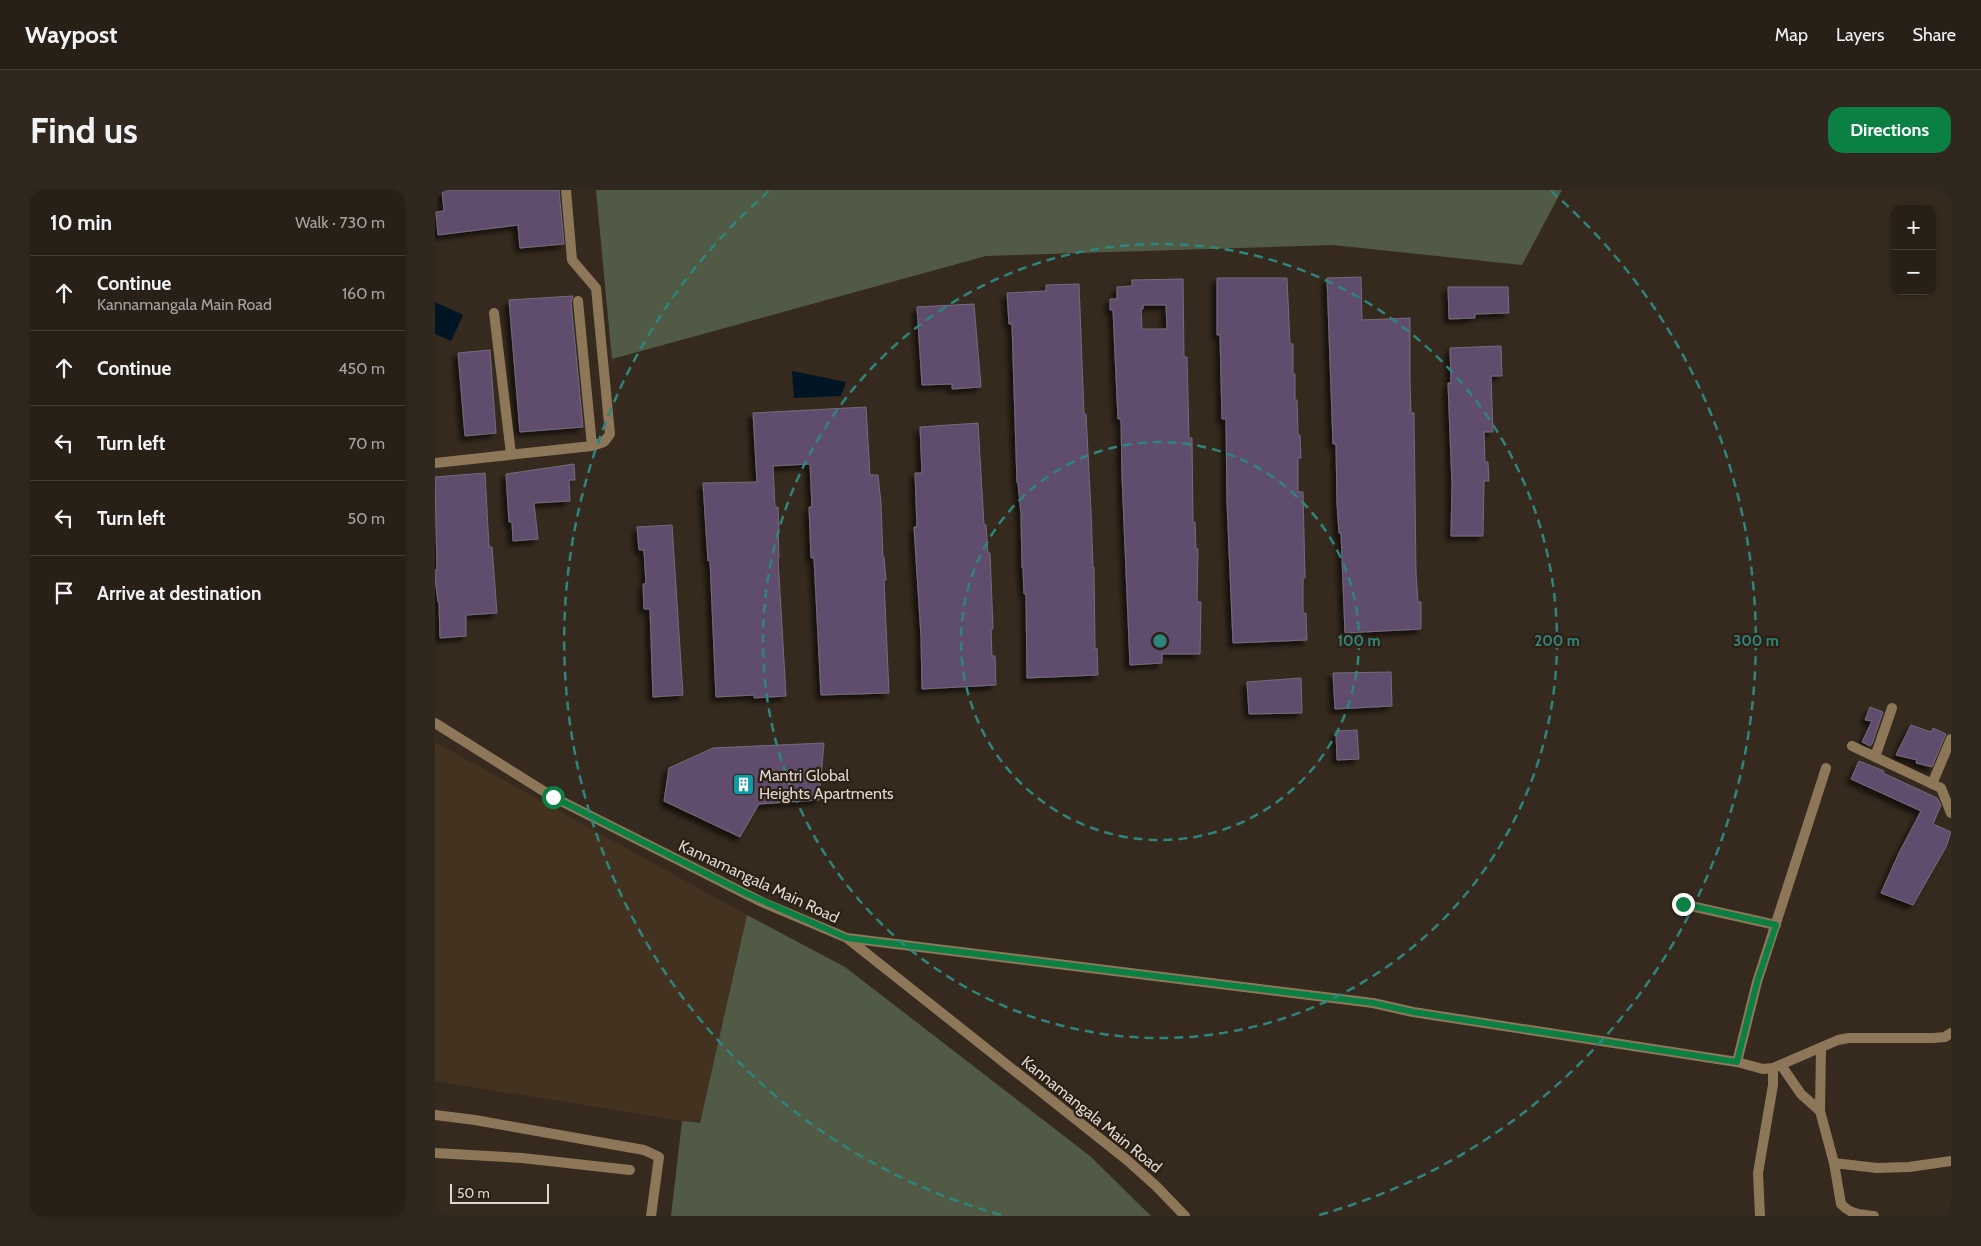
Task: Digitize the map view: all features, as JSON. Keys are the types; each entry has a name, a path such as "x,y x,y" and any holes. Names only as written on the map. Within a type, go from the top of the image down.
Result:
{"street":[{"path":"435,463 592,446 604,442 610,434 596,288 572,260 566,190"},
{"path":"578,302 592,446"},
{"path":"494,313 511,454"},
{"path":"1875,757 1892,708"},
{"name":"Kannamangala Main Road","path":"435,723 553,797 747,894 847,938 1127,1160 1185,1216"},
{"path":"1932,784 1951,739"},
{"path":"1853,746 1941,788 1951,813"},
{"path":"1737,1062 1757,982 1826,768"},
{"path":"1683,904 1776,925"},
{"path":"847,938 1373,1003 1413,1012 1737,1062 1763,1069 1777,1066 1849,1038 1933,1038 1945,1037 1951,1033"},
{"path":"1821,1048 1820,1111 1834,1163 1841,1204 1845,1209 1858,1215 1874,1216"},
{"path":"1777,1066 1801,1094 1820,1111"},
{"path":"1760,1216 1758,1174 1777,1066"},
{"path":"435,1116 475,1120 644,1150 659,1157 651,1216"},
{"path":"435,1154 522,1158 630,1170"},
{"path":"1834,1163 1877,1168 1909,1167 1951,1161"}],"shaded area":[{"path":"435,742 747,915 700,1124 435,1081"}],"green space":[{"path":"596,190 1562,190 1522,265 1333,245 986,256 612,359"},
{"path":"747,915 845,967 1090,1156 1151,1216 671,1216 682,1121 700,1123"}],"water":[{"path":"435,302 463,315 451,341 435,334"},
{"path":"792,371 846,382 841,396 794,398"}],"building":[{"path":"442,190 559,190 564,244 520,248 518,225 438,235 436,212 444,211"},
{"path":"1361,277 1362,320 1410,318 1411,413 1414,413 1416,573 1418,602 1421,602 1421,629 1345,633 1341,533 1339,533 1337,503 1336,444 1333,444 1327,278"},
{"path":"1217,278 1287,278 1290,344 1293,344 1295,400 1297,400 1298,435 1300,435 1301,458 1298,458 1298,492 1303,492 1305,578 1303,578 1303,613 1306,613 1307,640 1233,643 1227,502 1226,419 1222,419 1220,335 1217,335"},
{"path":"1183,279 1184,357 1187,357 1189,438 1192,438 1193,522 1195,522 1196,549 1198,549 1197,602 1201,602 1200,654 1162,654 1162,663 1130,665 1121,419 1118,419 1113,310 1110,310 1110,299 1117,299 1117,287 1132,286 1132,280","holes":["1143,305 1166,305 1167,329 1142,329 1141,309 1143,309"]},
{"path":"1079,284 1084,414 1086,414 1094,567 1095,649 1097,648 1098,675 1027,678 1026,594 1024,594 1021,514 1017,483 1012,324 1009,324 1007,293 1046,291 1046,285"},
{"path":"1448,287 1508,287 1509,313 1475,314 1475,318 1449,319"},
{"path":"573,296 571,302 583,427 520,432 509,300"},
{"path":"974,304 981,387 952,389 952,384 922,385 917,307"},
{"path":"1501,346 1502,376 1491,376 1493,432 1484,432 1485,462 1488,462 1489,481 1484,481 1483,536 1451,536 1452,485 1448,383 1451,383 1450,348"},
{"path":"490,350 496,433 465,436 458,353"},
{"path":"866,407 870,475 878,475 881,503 883,557 886,580 884,580 889,693 821,695 814,558 811,558 809,507 812,507 810,464 773,466 775,507 778,507 778,558 786,696 754,698 754,695 716,697 710,560 708,561 703,483 757,482 753,413"},
{"path":"978,423 984,525 986,525 988,553 990,553 993,629 991,629 992,656 995,656 996,685 922,689 921,636 914,527 917,527 915,473 922,473 920,427"},
{"path":"574,464 575,480 569,480 570,501 534,503 538,539 513,541 512,522 509,522 506,474"},
{"path":"485,473 489,547 492,547 497,613 466,615 466,636 440,638 439,602 435,578 435,570 437,570 435,477"},
{"path":"672,525 683,695 653,697 650,609 644,609 643,584 646,584 644,550 639,550 637,527"},
{"path":"1391,672 1392,706 1335,709 1333,673"},
{"path":"1301,678 1302,713 1249,714 1247,682"},
{"path":"1870,707 1883,712 1870,746 1862,742 1872,721 1865,720"},
{"path":"1911,725 1931,732 1933,728 1946,734 1932,767 1916,763 1917,760 1896,755"},
{"path":"1357,730 1359,759 1337,760 1336,731"},
{"name":"Mantri Global Heights Apartments","path":"824,743 819,800 759,804 740,837 664,801 669,768 713,748"},
{"path":"1859,761 1884,771 1883,773 1937,798 1941,805 1933,824 1951,832 1946,847 1913,905 1881,893 1921,811 1851,779"}],"place":[{"name":"Mantri Global Heights Apartments","path":"743,784"}],"route":[{"path":"553,797 763,902 847,938 1373,1003 1413,1012 1737,1062 1757,982 1776,925 1683,904"}]}
